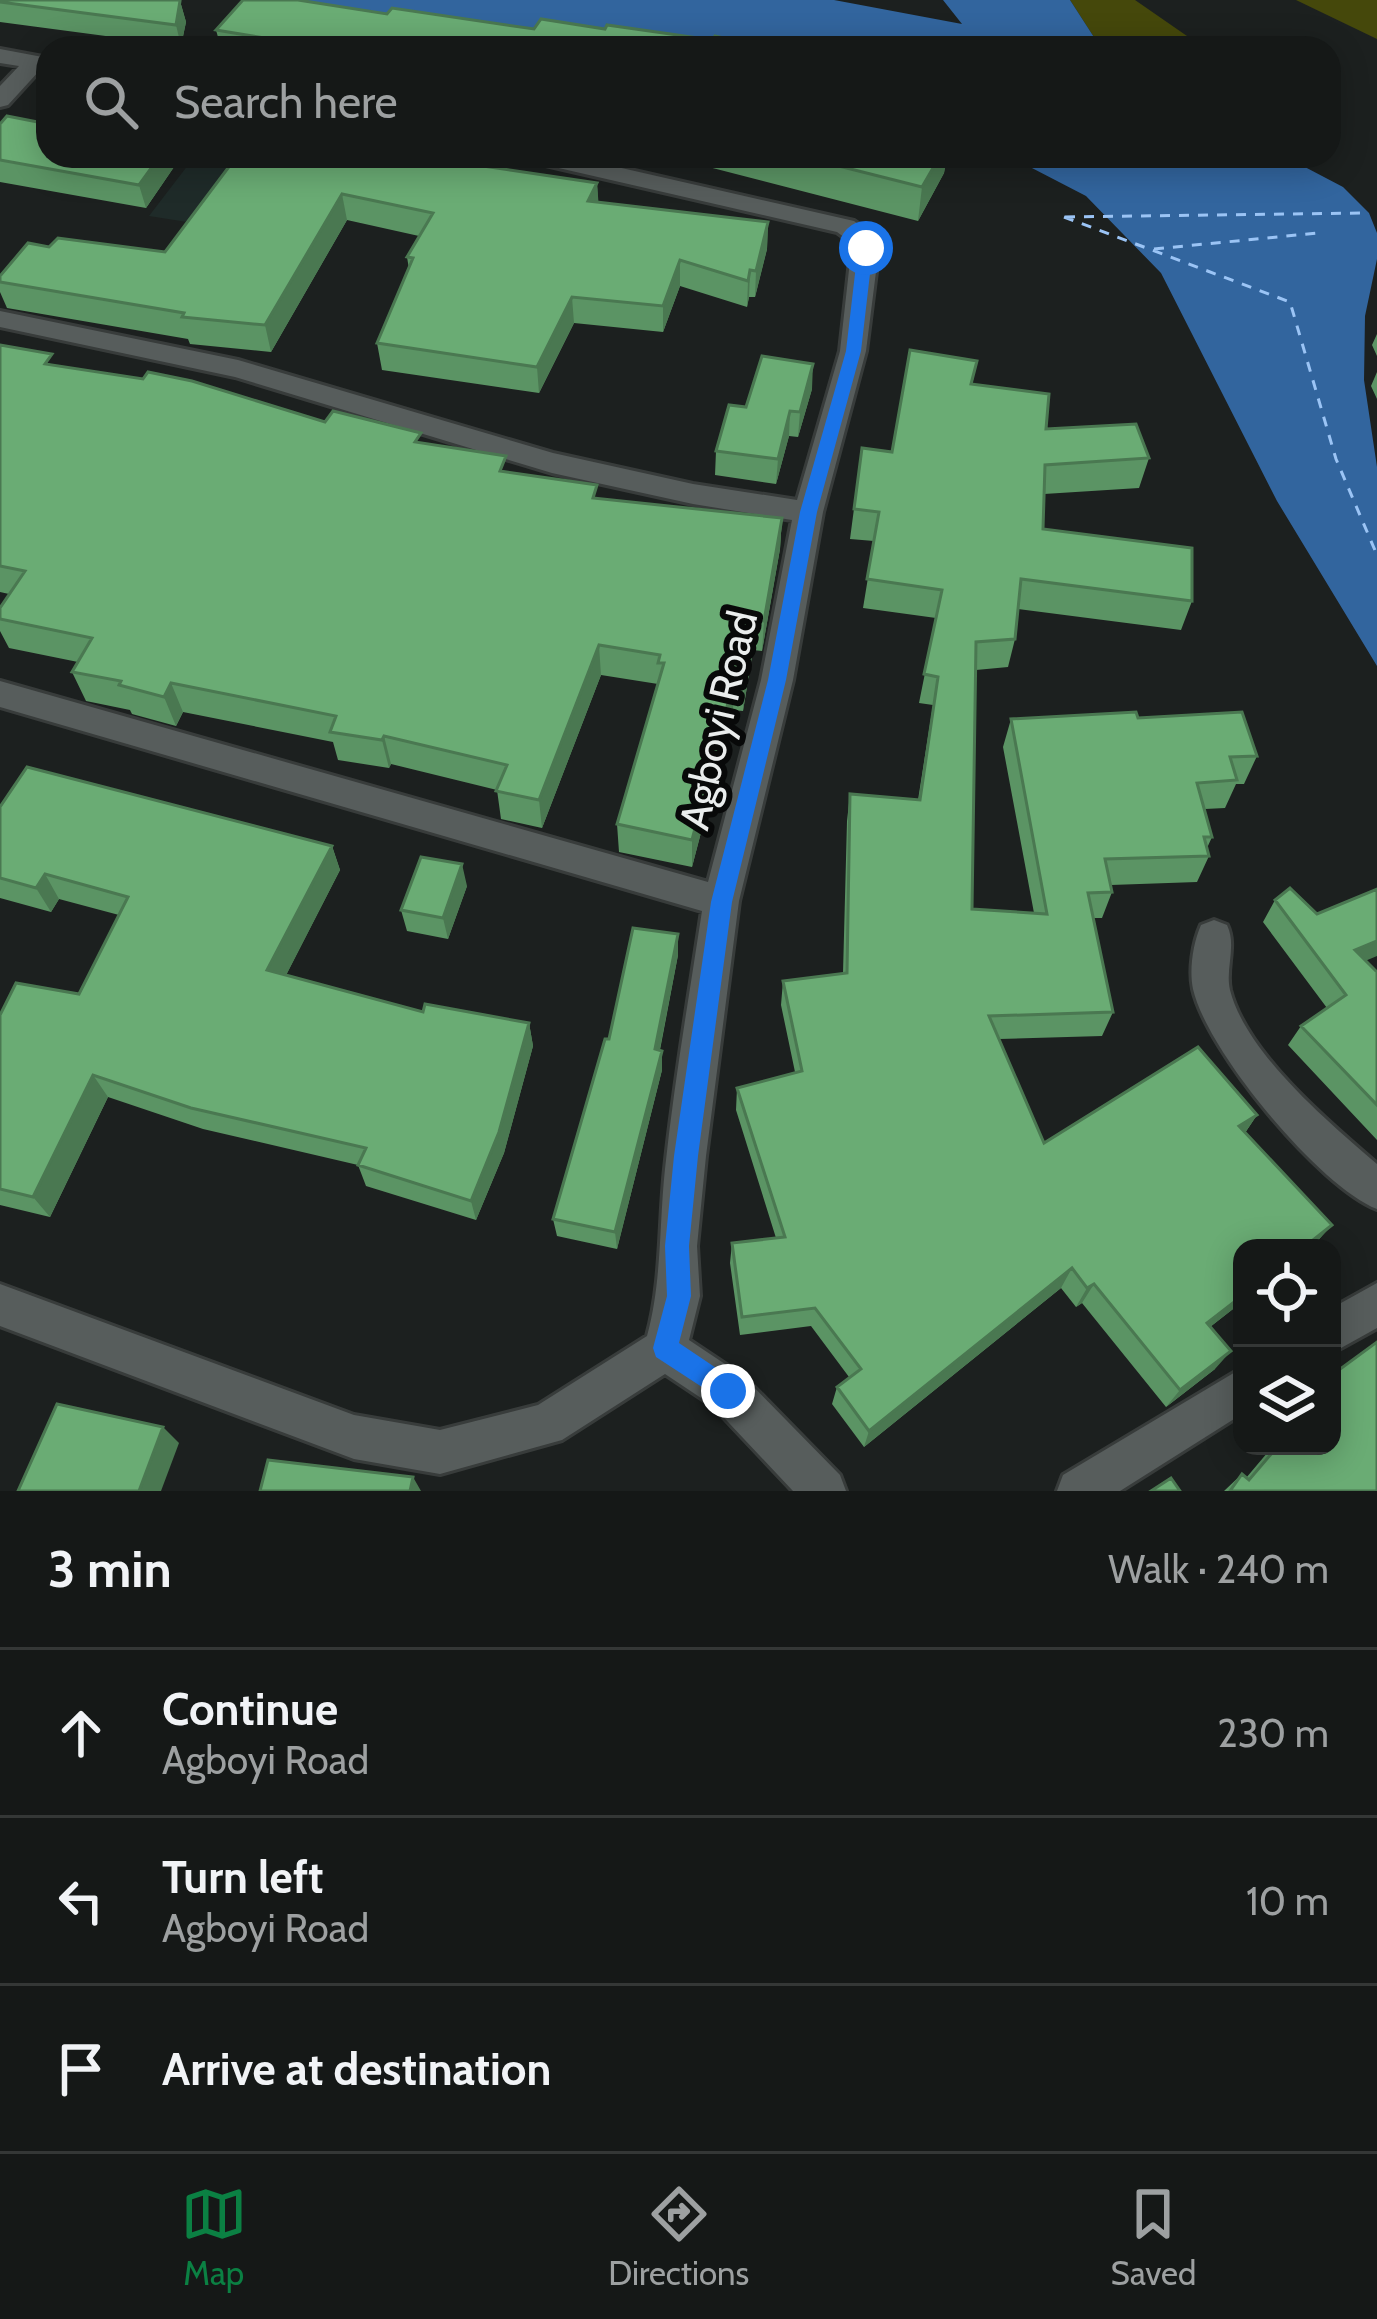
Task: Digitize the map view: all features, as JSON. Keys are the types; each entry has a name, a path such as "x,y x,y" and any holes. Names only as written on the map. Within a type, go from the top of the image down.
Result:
{"street":[{"path":"0,56 36,64"},
{"path":"0,100 36,68"},
{"name":"Agboyi Road","path":"590,168 845,226 863,238 865,273 854,351 808,512 777,680 722,902 686,1156 677,1246 679,1296 665,1348"},
{"path":"0,319 238,369 552,463 808,512"},
{"path":"0,694 722,902"},
{"path":"1214,936 1211,989 1232,1034 1271,1084 1377,1190"},
{"path":"1341,1326 1377,1304"},
{"path":"0,1305 353,1437 440,1452 547,1425 665,1348 728,1391 824,1491"},
{"path":"1079,1491 1233,1395"}],"shaded area":[{"path":"1070,0 1135,0 1187,36 1093,36"},
{"path":"1296,0 1377,0 1377,39"},
{"path":"186,168 248,168 206,225 149,216"}],"water":[{"path":"257,0 834,0 962,24 943,0 1070,0 1093,36 539,36"},
{"path":"1032,168 1307,168 1343,187 1369,213 1377,233 1377,259 1365,316 1364,380 1377,467 1377,666 1277,501 1161,273 1086,196"}],"building":[{"path":"0,0 178,0 180,1 176,25"},
{"path":"243,0 298,0 534,29 541,19 684,36 252,36 216,30"},
{"path":"7,116 36,122 36,166 0,160 0,124"},
{"path":"44,168 151,168 139,185"},
{"path":"228,168 496,168 597,183 588,201 768,222 756,271 750,270 748,281 680,260 663,306 572,297 537,367 377,343 413,258 407,257 433,213 342,194 265,325 182,317 184,313 0,282 28,243 49,247 58,238 165,252"},
{"path":"847,168 933,168 922,187"},
{"path":"0,345 52,354 45,364 143,379 148,372 325,422 333,411 421,433 415,442 506,456 500,471 597,485 593,498 782,518 764,621 755,620 744,681 734,680 692,840 617,824 664,663 658,663 660,655 599,645 539,800 496,791 507,765 384,736 382,740 330,732 336,716 171,683 164,697 119,685 121,681 72,672 92,638 0,619 0,608 25,571 0,566"},
{"path":"910,350 977,361 971,384 1049,394 1046,429 1136,424 1149,458 1045,465 1043,529 1192,548 1192,601 1021,579 1015,639 976,642 972,909 1047,914 1011,719 1242,712 1257,756 1230,757 1237,780 1197,783 1212,837 1204,837 1209,856 1105,859 1112,892 1088,893 1113,1012 989,1016 1044,1143 1198,1047 1257,1115 1239,1126 1332,1225 1314,1239 1233,1239 1233,1303 1207,1323 1231,1351 1180,1390 1094,1284 1087,1288 1072,1268 869,1431 837,1387 861,1369 815,1308 742,1317 732,1243 785,1237 737,1088 802,1071 783,981 847,973 850,794 920,800 938,677 924,674 942,590 867,579 879,512 854,509 862,448 892,452"},
{"path":"762,356 813,364 800,412 790,411 778,459 716,451 729,405 746,407"},
{"path":"27,767 332,846 267,970 423,1012 425,1004 529,1023 499,1132 471,1201 358,1165 366,1148 191,1108 93,1075 33,1197 0,1189 0,1015 16,983 79,994 128,897 45,874 36,888 0,878 0,807"},
{"path":"421,857 462,864 443,918 401,910"},
{"path":"1290,888 1317,914 1377,889 1377,941 1355,950 1377,972 1377,1105 1301,1026 1346,995 1275,900"},
{"path":"633,928 678,934 655,1049 662,1051 615,1232 553,1219 605,1039 609,1039"},
{"path":"1377,1342 1377,1491 1230,1491 1242,1474 1249,1480 1270,1455 1341,1455 1341,1368"},
{"path":"57,1404 163,1427 139,1491 18,1491"},
{"path":"268,1460 413,1477 410,1491 260,1491"},
{"path":"1171,1478 1180,1491 1151,1491"}],"ferry route":[{"path":"1065,217 1369,213"},
{"path":"1064,217 1290,302 1336,459 1377,555"},
{"path":"1154,249 1318,233"}],"route":[{"path":"728,1391 665,1348 679,1296 677,1246 686,1156 722,902 777,680 808,512 854,351 866,248"}]}
